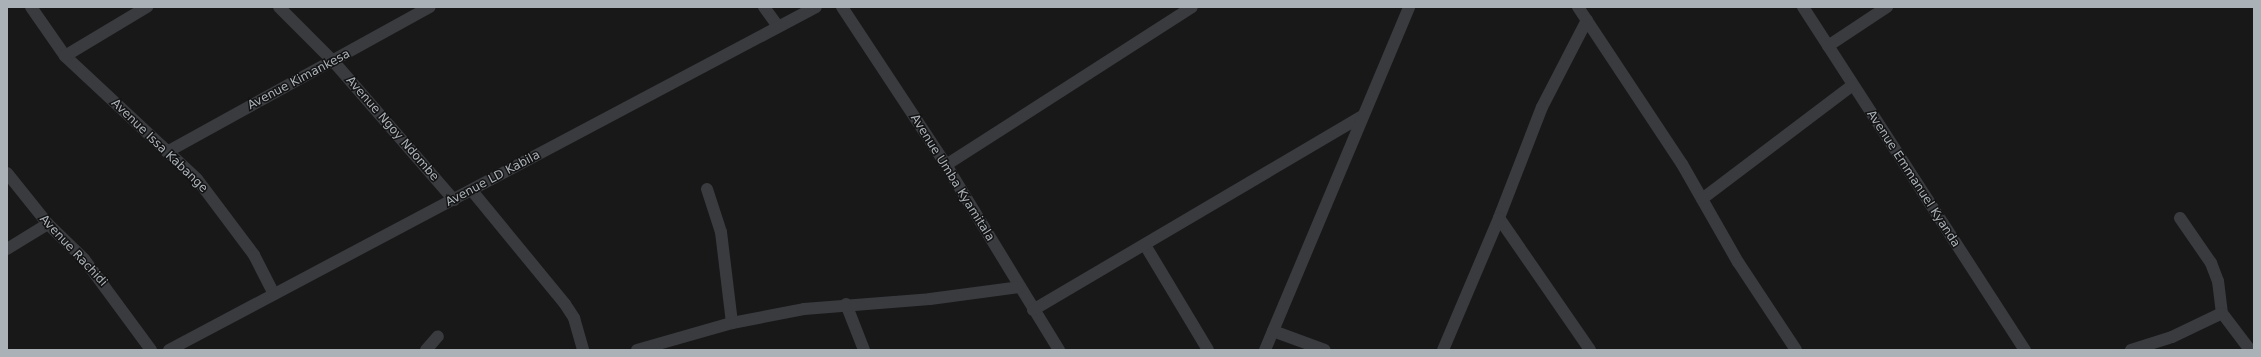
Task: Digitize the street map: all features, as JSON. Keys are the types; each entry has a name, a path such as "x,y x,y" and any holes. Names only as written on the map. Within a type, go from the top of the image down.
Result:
{"street":[{"name":"Avenue Issa Kabange","path":"31,7 65,56 197,179 224,212 274,294"},
{"path":"65,56 147,7"},
{"name":"Avenue Ngoy Ndombe","path":"279,7 334,62 454,200"},
{"name":"Avenue Kimankesa","path":"167,152 334,62 430,7"},
{"path":"764,7 778,26"},
{"name":"Avenue LD Kabila","path":"169,350 454,200 473,192 657,89 816,7"},
{"name":"Avenue Umba Kyamitala","path":"842,7 946,165 1020,286 1033,310 1059,350"},
{"path":"946,165 1192,7"},
{"path":"1265,350 1360,117 1409,7"},
{"path":"1578,7 1702,199 1796,350"},
{"name":"Avenue Emmanuel Kyanda","path":"1803,7 2025,350"},
{"path":"1828,46 1887,7"},
{"path":"1443,350 1499,218 1542,108 1587,20"},
{"path":"1702,199 1853,85"},
{"path":"1033,310 1360,117"},
{"name":"Avenue Rachidi","path":"7,172 48,224 84,259 151,350"},
{"path":"707,189 721,232 732,323"},
{"path":"473,192 565,304 574,318 583,350"},
{"path":"1499,218 1590,350"},
{"path":"2180,218 2211,262 2218,281 2222,313 2250,350"},
{"path":"7,249 48,224"},
{"path":"1145,245 1208,350"},
{"path":"637,350 732,323 846,304 930,299 1020,286"},
{"path":"846,304 864,350"},
{"path":"2131,350 2172,337 2222,313"},
{"path":"1273,331 1325,350"},
{"path":"426,350 438,336"}]}
